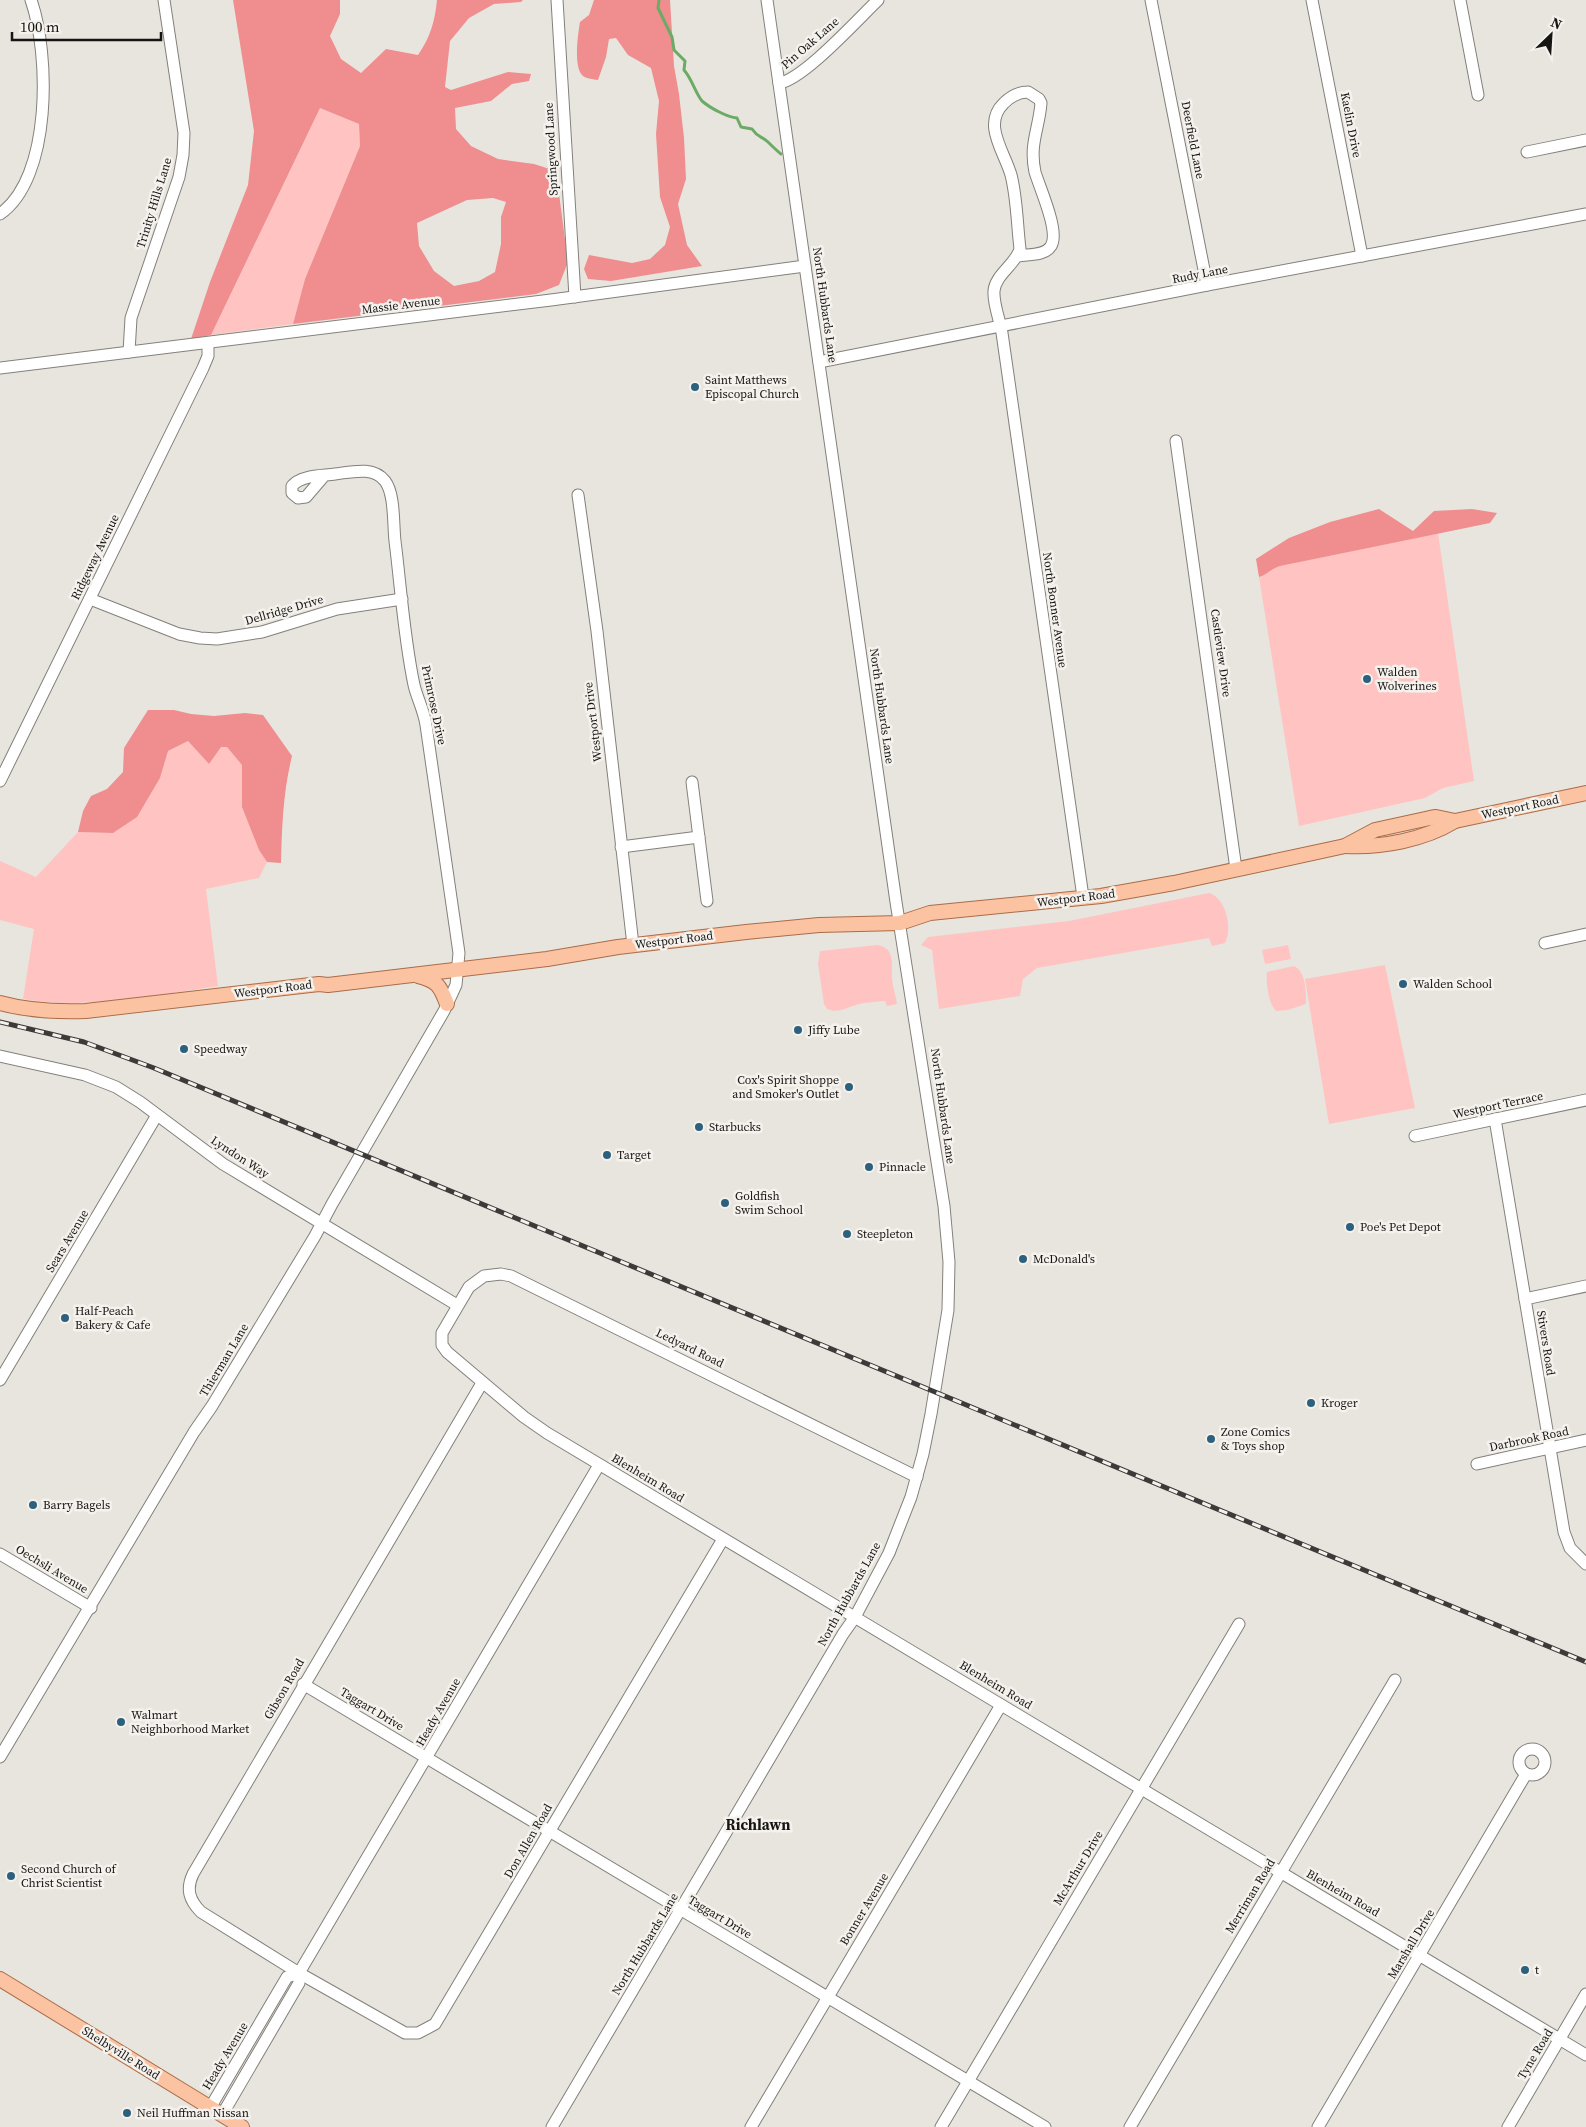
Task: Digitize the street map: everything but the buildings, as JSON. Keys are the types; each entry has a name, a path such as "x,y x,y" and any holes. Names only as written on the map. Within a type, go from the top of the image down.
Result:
{"main road":[{"name":"Westport Road","path":"0,1003 26,1009 54,1012 86,1011 458,970 633,945 819,925 900,923 930,914 1150,888 1346,846 1375,830 1430,818 1436,817 1455,821 1586,793"},
{"path":"415,975 431,980 441,987 447,1004"},
{"name":"Shelbyville Road","path":"0,1979 242,2127"}],"street":[{"path":"0,214 12,204 21,192 37,146 42,118 44,64 40,33 32,0"},
{"name":"Trinity Hills Lane","path":"128,352 131,318 179,177 183,155 184,133 164,0"},
{"name":"Springwood Lane","path":"556,0 575,297"},
{"name":"North Hubbards Lane","path":"552,2127 843,1634 855,1617 899,1530 917,1477 931,1414 948,1310 949,1262 944,1206 900,923 767,0"},
{"name":"Pin Oak Lane","path":"779,83 792,79 804,69 878,0"},
{"name":"Deerfield Lane","path":"1151,0 1207,286"},
{"name":"Kaelin Drive","path":"1312,0 1362,256"},
{"path":"1460,0 1478,94"},
{"path":"1028,92 1039,99 1041,103 1033,140 1033,157 1035,171 1054,233 1050,247 1046,251 1018,256 1020,248 1011,175 995,135 993,121 1000,106 1006,100 1014,95 1028,92"},
{"path":"1527,152 1586,140"},
{"name":"Rudy Lane","path":"820,362 1586,214"},
{"name":"North Bonner Avenue","path":"1018,256 998,281 993,292 1000,327 1083,897"},
{"name":"Massie Avenue","path":"0,368 575,297 805,266"},
{"name":"Ridgeway Avenue","path":"0,781 203,368 208,356 208,343"},
{"name":"Castleview Drive","path":"1176,441 1236,869"},
{"name":"Primrose Drive","path":"324,476 360,471 375,473 382,478 392,495 392,519 414,685 423,709 426,725 446,869 453,900 460,954 458,970"},
{"name":"Westport Drive","path":"578,495 597,631 633,945"},
{"name":"Dellridge Drive","path":"90,599 180,634 217,639 262,632 337,609 402,600"},
{"path":"692,782 707,901"},
{"path":"621,847 699,837"},
{"path":"1545,943 1586,934"},
{"name":"Thierman Lane","path":"0,1757 321,1223 447,1004 456,985 458,970"},
{"name":"Lyndon Way","path":"0,1056 51,1066 99,1079 116,1088 223,1164 457,1305"},
{"name":"Westport Terrace","path":"1415,1136 1586,1100"},
{"name":"Sears Avenue","path":"0,1380 157,1116"},
{"name":"Stivers Road","path":"1495,1119 1566,1539 1570,1548 1586,1564"},
{"name":"Ledyard Road","path":"457,1305 468,1286 484,1276 501,1274 512,1276 917,1477"},
{"path":"1525,1299 1586,1286"},
{"name":"Blenheim Road","path":"457,1305 442,1334 442,1345 447,1352 482,1383 524,1417 723,1539 1586,2054"},
{"name":"Gibson Road","path":"299,1973 201,1912 194,1905 189,1891 193,1874 303,1684 482,1383"},
{"name":"Darbrook Road","path":"1477,1464 1586,1440"},
{"name":"Heady Avenue","path":"216,2111 287,1977 299,1973 599,1464"},
{"name":"Don Allen Road","path":"299,1973 405,2033 418,2033 431,2028 435,2024 447,2007 723,1539"},
{"name":"Oechsli Avenue","path":"0,1554 90,1608"},
{"name":"McArthur Drive","path":"941,2127 1140,1788 1239,1624"},
{"name":"Merriman Road","path":"1130,2127 1394,1680"},
{"name":"Taggart Drive","path":"303,1684 1045,2127"},
{"name":"Bonner Avenue","path":"752,2127 1001,1705"},
{"name":"Marshall Drive","path":"1318,2127 1526,1774"},
{"name":"Tyne Road","path":"1508,2127 1586,1994"}],"shaded area":[{"path":"233,0 340,0 340,14 330,36 341,59 361,73 386,49 418,55 431,29 437,0 523,0 521,2 494,4 469,18 450,41 445,87 451,90 508,72 531,74 529,81 512,84 491,101 455,108 456,129 471,146 498,159 534,164 556,171 568,262 559,285 536,294 293,324 305,279 360,146 359,124 320,108 211,335 191,339 210,282 248,185 254,131","holes":["493,198 506,202 501,217 501,244 495,272 479,281 454,286 434,271 419,246 417,223 467,200"]},
{"path":"594,0 670,0 674,66 684,138 686,179 678,204 687,245 702,266 611,281 588,279 584,269 589,255 632,263 650,259 665,245 670,227 660,197 656,134 659,101 651,68 628,55 616,38 609,39 606,57 598,80 585,77 580,72 577,51 580,22 589,15"},
{"path":"320,108 359,124 360,146 305,279 293,324 211,335"},
{"path":"1379,509 1413,531 1434,511 1472,509 1497,513 1490,523 1280,566 1259,577 1256,559 1289,538 1330,522"},
{"name":"Walden Wolverines","path":"1438,533 1474,781 1443,788 1425,798 1299,826 1259,577 1280,566"},
{"path":"148,710 174,710 214,716 245,713 263,715 292,756 285,796 281,863 267,862 259,850 242,807 242,765 227,747 221,747 209,764 188,741 168,751 160,778 137,817 113,833 78,832 83,811 91,796 107,789 123,772 124,748"},
{"path":"188,741 209,764 221,746 227,747 242,765 242,807 259,850 267,862 259,878 206,889 218,986 96,1002 71,1003 23,999 34,929 0,920 0,861 36,877 78,832 113,833 137,816 160,778 168,751"},
{"path":"1209,893 1215,896 1224,907 1228,922 1225,943 1212,946 1209,938 1037,968 1023,979 1020,996 939,1009 932,950 921,945 928,937 1069,921"},
{"path":"878,945 888,950 890,954 897,1004 887,1006 885,1001 869,1002 839,1010 827,1009 824,1004 818,964 820,951"},
{"path":"1288,945 1291,959 1265,964 1262,950"},
{"path":"1385,965 1415,1108 1329,1124 1305,979"},
{"path":"1294,966 1301,972 1303,977 1306,1004 1288,1010 1276,1011 1268,993 1267,972"}],"waterway":[{"path":"659,0 658,8 672,37 674,50 685,61 684,70 702,101 719,112 737,118 741,127 752,129 781,154"}],"railway":[{"path":"0,1022 84,1042 154,1068 1586,1662"}],"place":[{"name":"Saint Matthews Episcopal Church","path":"695,387"},
{"name":"Walden Wolverines","path":"1367,679"},
{"name":"Walden School","path":"1403,984"},
{"name":"Jiffy Lube","path":"798,1030"},
{"name":"Speedway","path":"184,1049"},
{"name":"Cox's Spirit Shoppe and Smoker's Outlet","path":"849,1087"},
{"name":"Starbucks","path":"699,1127"},
{"name":"Target","path":"607,1155"},
{"name":"Pinnacle","path":"869,1167"},
{"name":"Goldfish Swim School","path":"725,1203"},
{"name":"Poe's Pet Depot","path":"1350,1227"},
{"name":"Steepleton","path":"847,1234"},
{"name":"McDonald's","path":"1023,1259"},
{"name":"Half-Peach Bakery & Cafe","path":"65,1318"},
{"name":"Kroger","path":"1311,1403"},
{"name":"Zone Comics & Toys shop","path":"1211,1439"},
{"name":"Barry Bagels","path":"33,1505"},
{"name":"Walmart Neighborhood Market","path":"121,1722"},
{"name":"Second Church of Christ Scientist","path":"11,1876"},
{"name":"t","path":"1525,1970"},
{"name":"Neil Huffman Nissan","path":"127,2113"}],"district":[{"name":"Richlawn","path":"758,1825"}]}
